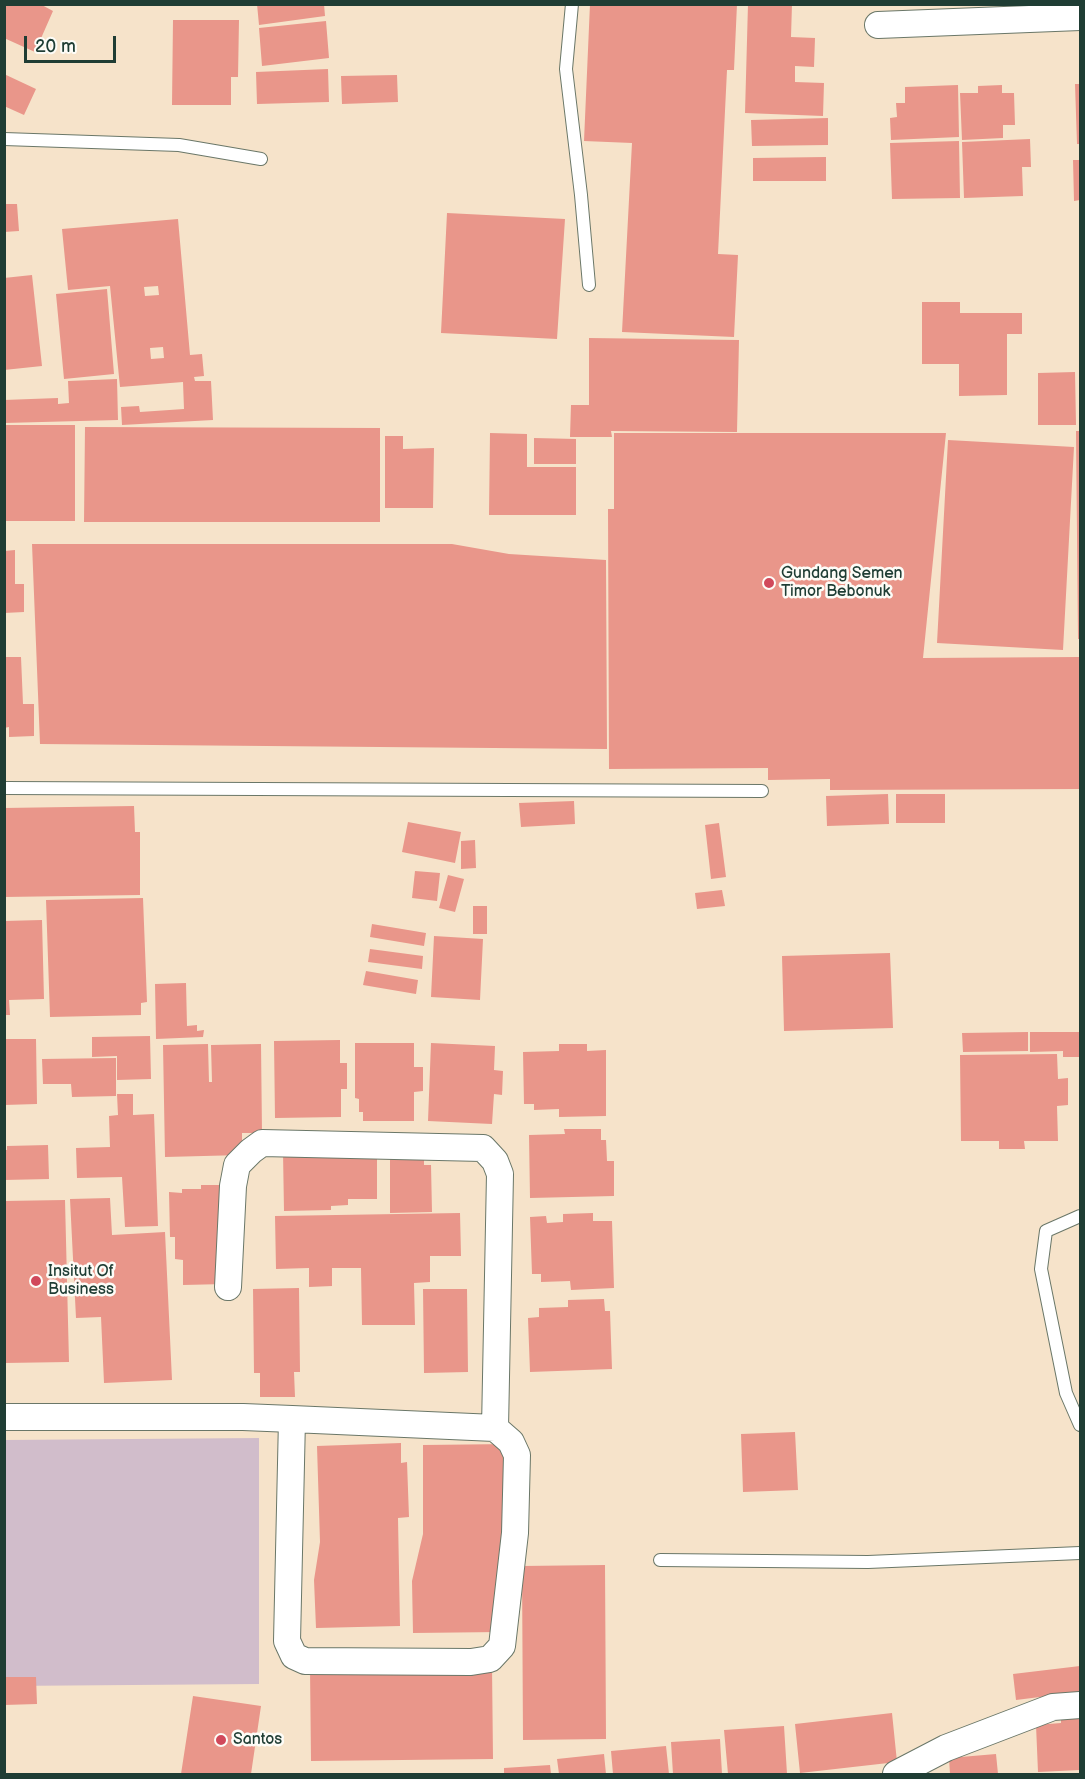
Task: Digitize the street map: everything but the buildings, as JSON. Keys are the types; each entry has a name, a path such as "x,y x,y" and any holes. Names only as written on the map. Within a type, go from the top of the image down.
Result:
{"street":[{"path":"878,25 1080,16"},
{"path":"228,1287 233,1186 237,1165 251,1150 262,1143 483,1148 495,1161 500,1174 495,1428"},
{"path":"4,1418 243,1417 292,1419 495,1428 511,1442 517,1455 515,1533 502,1646 490,1659 471,1662 304,1661 294,1656 287,1641 292,1419"},
{"path":"896,1774 946,1748 1053,1707 1080,1706"}],"lane":[{"path":"572,4 566,69 589,285"},
{"path":"4,139 179,145 261,159"},
{"path":"4,788 762,791"},
{"path":"1080,1216 1046,1231 1041,1269 1066,1393 1080,1425"},
{"path":"660,1560 868,1562 1080,1553"}],"shaded area":[{"path":"259,1438 259,1684 5,1686 4,1440"}],"place":[{"name":"Gundang Semen Timor Bebonuk","path":"769,583"},
{"name":"Insitut Of Business","path":"36,1281"},
{"name":"Santos","path":"221,1740"}]}
